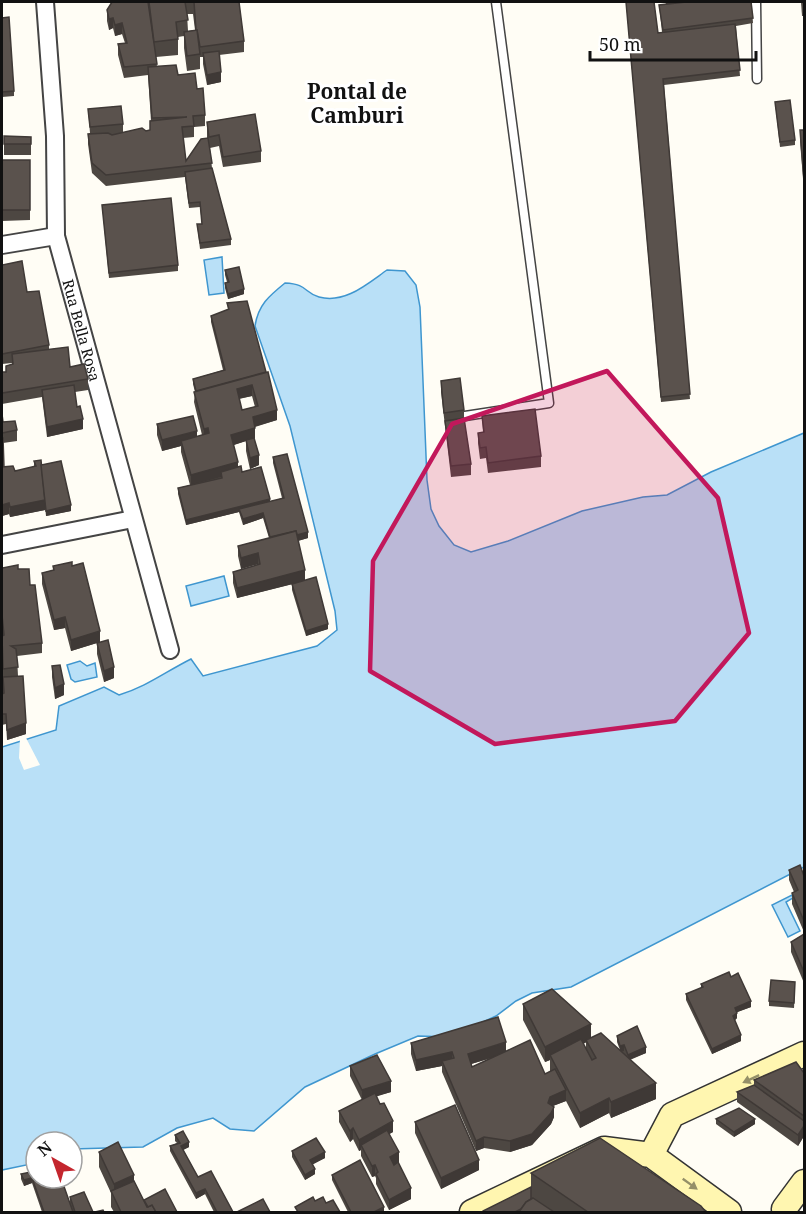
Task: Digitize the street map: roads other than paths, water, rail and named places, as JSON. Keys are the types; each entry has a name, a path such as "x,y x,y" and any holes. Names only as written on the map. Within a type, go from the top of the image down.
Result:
{"street":[{"name":"Rua Bella Rosa","path":"45,2 54,136 56,236 170,650"},
{"path":"2,245 56,236"},
{"path":"2,545 133,519"},
{"path":"651,1155 672,1116 804,1054"},
{"path":"472,1212 604,1149 651,1155 729,1212"},
{"path":"784,1211 804,1182"}],"lane":[{"path":"465,416 549,403 496,2"},
{"path":"756,2 757,79"}],"water":[{"path":"222,257 224,293 209,295 204,260"},
{"path":"387,270 405,271 416,285 420,307 427,480 431,509 439,526 454,545 471,552 508,541 582,511 643,497 667,495 711,472 804,433 804,867 571,987 532,993 516,1001 496,1016 450,1037 418,1036 305,1087 254,1131 230,1129 213,1118 177,1128 143,1147 84,1149 84,1130 24,1130 24,1165 2,1170 2,747 56,730 59,706 104,687 119,695 129,692 191,659 203,676 317,646 337,630 335,611 290,426 255,326 265,302 285,283 298,285 319,297 329,298 338,298 364,287"},
{"path":"224,576 229,596 191,606 186,586"},
{"path":"80,661 87,666 95,663 97,677 75,682 71,679 67,665"},
{"path":"792,895 793,898 786,902 800,931 788,937 772,905"}],"district":[{"name":"Pontal de Camburi","path":"357,103"}]}
